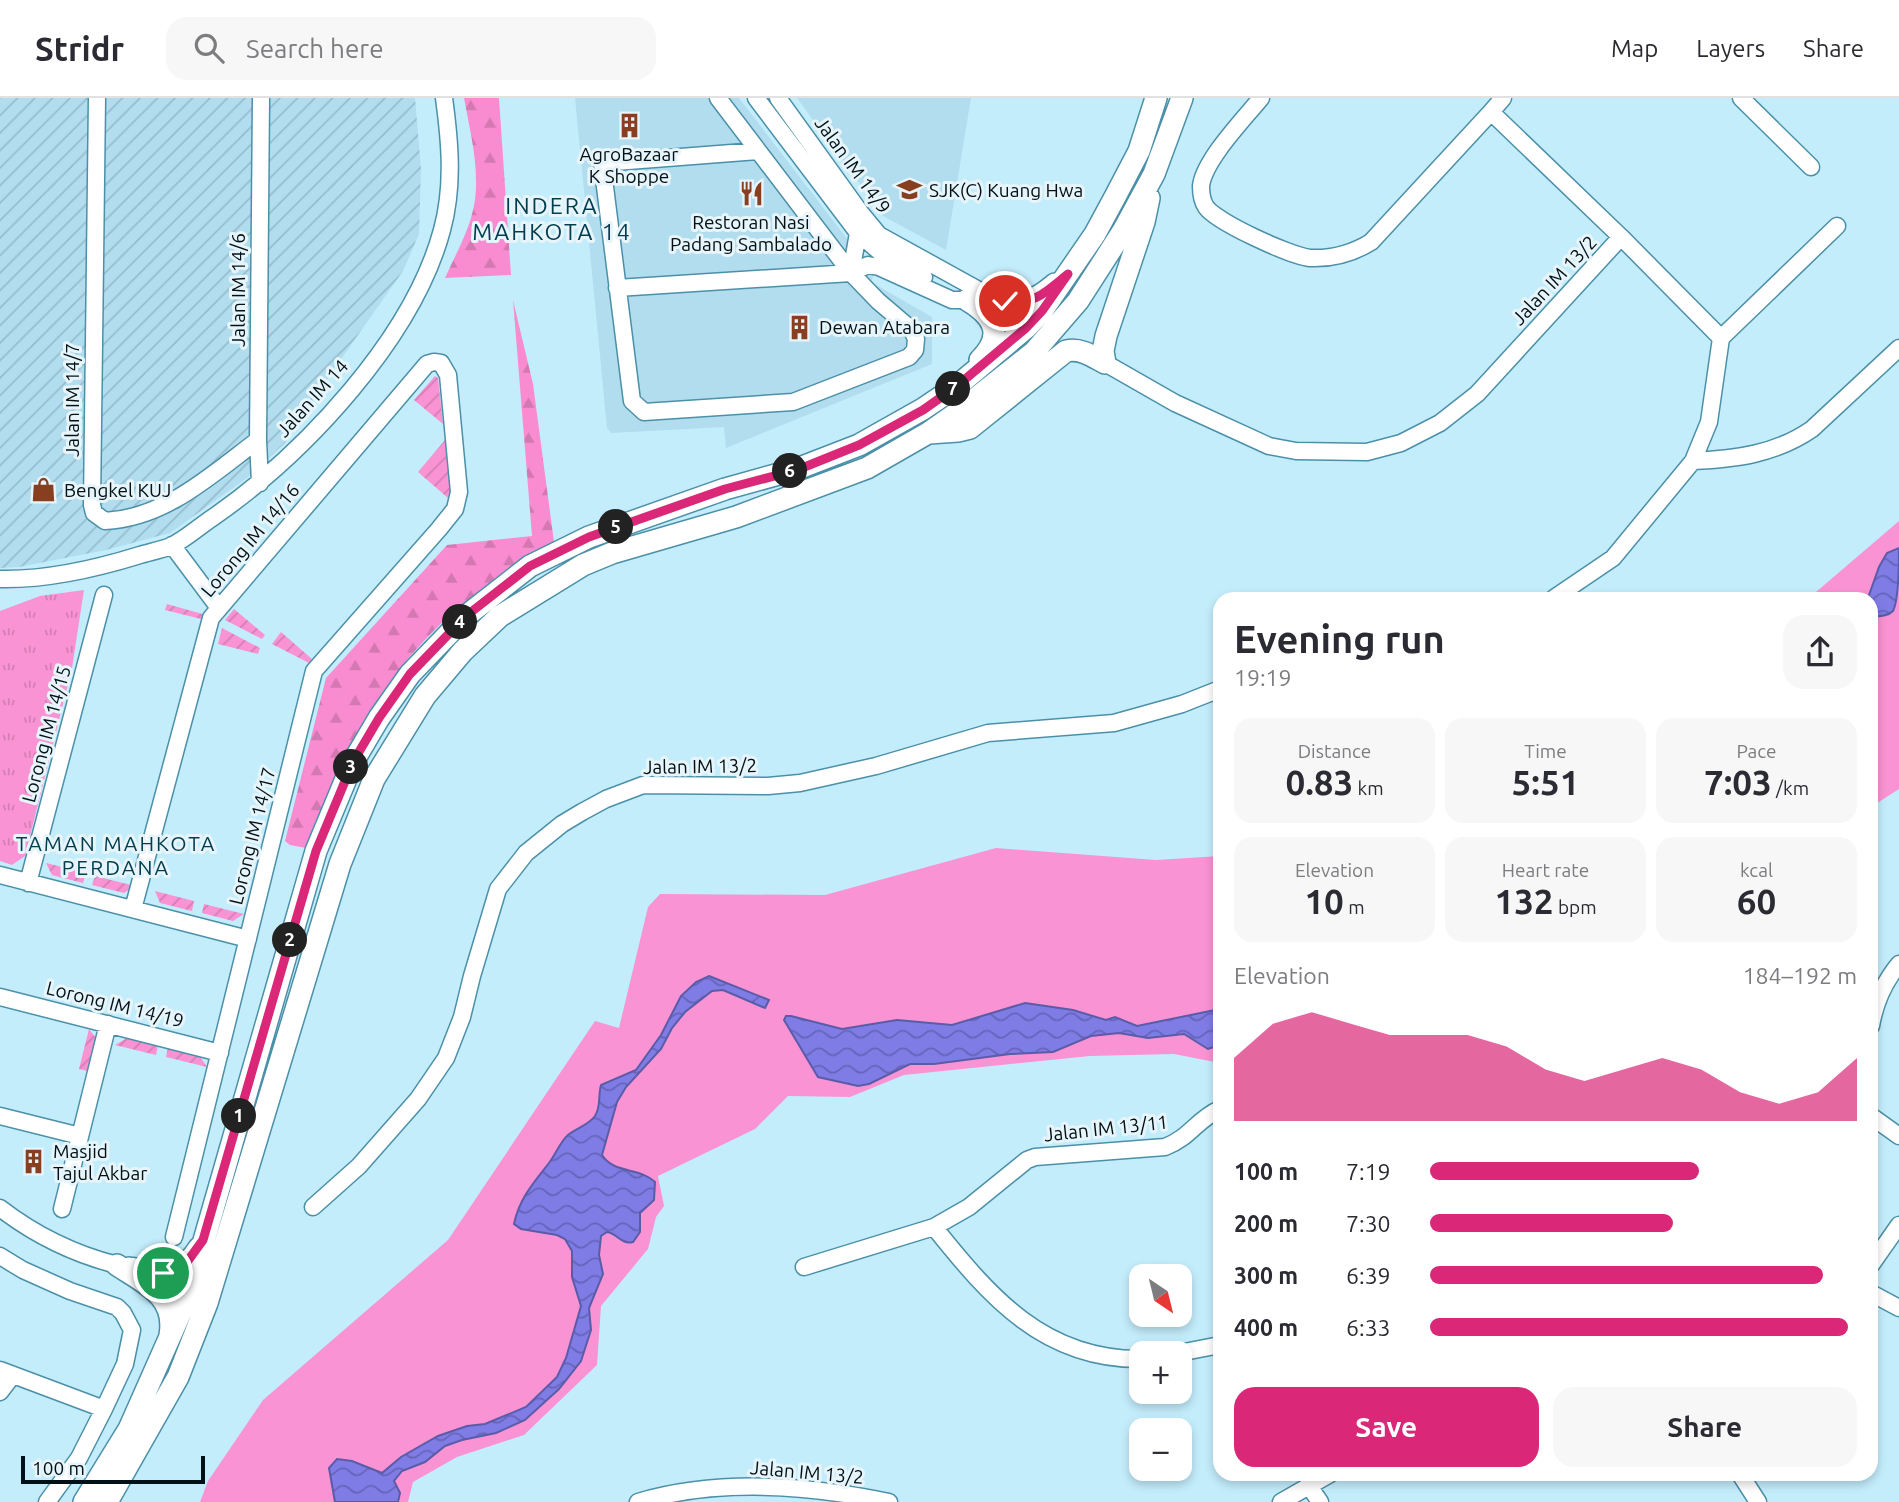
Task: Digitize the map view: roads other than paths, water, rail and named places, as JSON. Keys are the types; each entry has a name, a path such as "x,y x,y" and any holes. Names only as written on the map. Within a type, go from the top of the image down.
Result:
{"main road":[{"path":"84,1502 129,1429 188,1296 316,851 353,762 410,674 466,616 530,566 589,537 725,489 797,470 859,445 937,400 1026,328 1042,311 1095,234 1139,151 1156,98"},
{"path":"107,1502 183,1365 207,1303 340,864 374,779 425,696 464,651 500,616 583,565 612,553 736,517 867,468 928,433 961,410 1034,352 1078,301 1124,231 1154,174 1182,98"},
{"path":"1105,363 1103,351 1106,336 1144,222 1154,174"},
{"path":"1014,302 1039,297 1068,274"},
{"path":"937,400 989,351 992,344 994,332 989,316 967,300"},
{"path":"928,433 971,428 1066,351 1083,351 1105,363"},
{"path":"117,1265 170,1272 194,1256 203,1240"},
{"path":"117,1265 152,1287 164,1299 170,1316 168,1344"}],"street":[{"name":"Jalan IM 14/7","path":"97,98 94,513 104,521 113,521 162,507 180,498 258,440"},
{"name":"Jalan IM 14/6","path":"260,483 258,440 261,98"},
{"name":"Jalan IM 14","path":"32,579 103,567 172,545 260,483 307,439 351,390 393,332 426,274 442,230 449,194 450,154 444,98"},
{"path":"718,98 851,273 912,330 916,339 915,349 909,357 793,402 644,412 632,401 602,163 758,151"},
{"name":"Jalan IM 14/9","path":"756,98 858,233 881,253 967,300"},
{"name":"Jalan IM 14/9","path":"778,98 879,235 993,298 1014,302"},
{"path":"1261,98 1210,163 1201,182 1205,205 1235,227 1290,254 1311,258 1355,251 1371,242 1503,98"},
{"path":"1741,98 1811,167"},
{"path":"1491,112 1621,237"},
{"path":"1563,592 1613,558 1693,461 1709,422 1721,338 1837,226"},
{"path":"851,273 858,233"},
{"name":"Jalan IM 13/2","path":"1105,363 1175,402 1269,446 1296,451 1367,452 1401,443 1430,428 1477,394 1621,237 1721,338"},
{"path":"618,288 851,273 868,265 879,267 952,300 967,300"},
{"path":"1693,461 1747,456 1797,440 1899,348"},
{"name":"Lorong IM 14/16","path":"132,909 211,618 422,369 430,362 438,362"},
{"name":"Lorong IM 14/17","path":"174,1237 314,671 453,513 459,492 448,375 446,368 438,362"},
{"path":"172,545 219,608"},
{"path":"0,579 32,579"},
{"path":"0,592 32,579"},
{"name":"Lorong IM 14/15","path":"28,883 104,595"},
{"name":"Jalan IM 13/2","path":"313,1207 359,1166 418,1099 446,1058 462,1017 471,976 498,889 533,846 582,812 606,799 643,785 768,786 800,783 865,769 988,733 1114,723 1182,705 1213,693"},
{"path":"0,875 248,939"},
{"path":"1878,998 1899,964"},
{"name":"Lorong IM 14/19","path":"0,997 220,1052"},
{"path":"62,1209 108,1024"},
{"name":"Jalan IM 13/11","path":"804,1267 934,1227 969,1207 1027,1160 1035,1157 1166,1147 1181,1140 1202,1119 1213,1113"},
{"path":"0,1116 80,1136"},
{"path":"1878,1119 1899,1136"},
{"path":"0,1208 62,1246 117,1265"},
{"path":"1878,1255 1899,1226"},
{"path":"934,1227 993,1296 1034,1328 1058,1343 1111,1358 1129,1359"},
{"path":"0,1256 23,1270 70,1291 117,1307 123,1312 132,1330 125,1364 104,1409 79,1458 47,1502"},
{"path":"1878,1297 1899,1308"},
{"path":"1192,1351 1213,1346"},
{"path":"0,1392 6,1372 104,1409"},
{"path":"1281,1502 1318,1481"},
{"path":"1744,1481 1758,1502"},
{"name":"Jalan IM 13/2","path":"638,1502 689,1492 760,1486 859,1496 889,1502"},
{"path":"1309,1486 1320,1502"}],"water":[{"path":"1899,548 1898,590 1893,611 1878,616 1878,592 1870,592 1887,553"},
{"path":"709,976 769,1000 765,1008 723,990 712,991 685,1012 672,1028 661,1049 626,1087 617,1102 602,1155 613,1165 642,1174 655,1182 654,1200 640,1213 640,1232 633,1242 625,1242 607,1232 601,1236 599,1255 603,1274 589,1308 591,1330 581,1361 559,1389 525,1420 496,1433 445,1446 425,1462 402,1471 394,1481 400,1493 398,1502 335,1502 329,1468 337,1459 352,1461 382,1473 401,1457 438,1436 467,1426 485,1424 526,1407 557,1377 566,1358 581,1306 572,1277 572,1251 565,1239 557,1235 521,1229 514,1224 519,1207 565,1138 595,1116 601,1085 636,1070 661,1035 681,996 696,982"},
{"path":"1025,1003 1073,1010 1106,1020 1115,1017 1137,1026 1213,1010 1213,1047 1208,1049 1184,1034 1148,1038 1119,1033 1091,1036 1053,1052 910,1064 869,1084 858,1086 818,1077 784,1020 786,1016 791,1016 842,1029 897,1020 952,1025"}],"place":[{"name":"AgroBazaar K Shoppe","path":"629,126"},
{"name":"SJK(C) Kuang Hwa","path":"909,190"},
{"name":"Restoran Nasi Padang Sambalado","path":"751,194"},
{"name":"Dewan Atabara","path":"799,327"},
{"name":"Bengkel KUJ","path":"44,490"},
{"name":"Masjid Tajul Akbar","path":"33,1162"}],"district":[{"name":"INDERA MAHKOTA 14","path":"552,219"},
{"name":"TAMAN MAHKOTA PERDANA","path":"116,856"}]}
